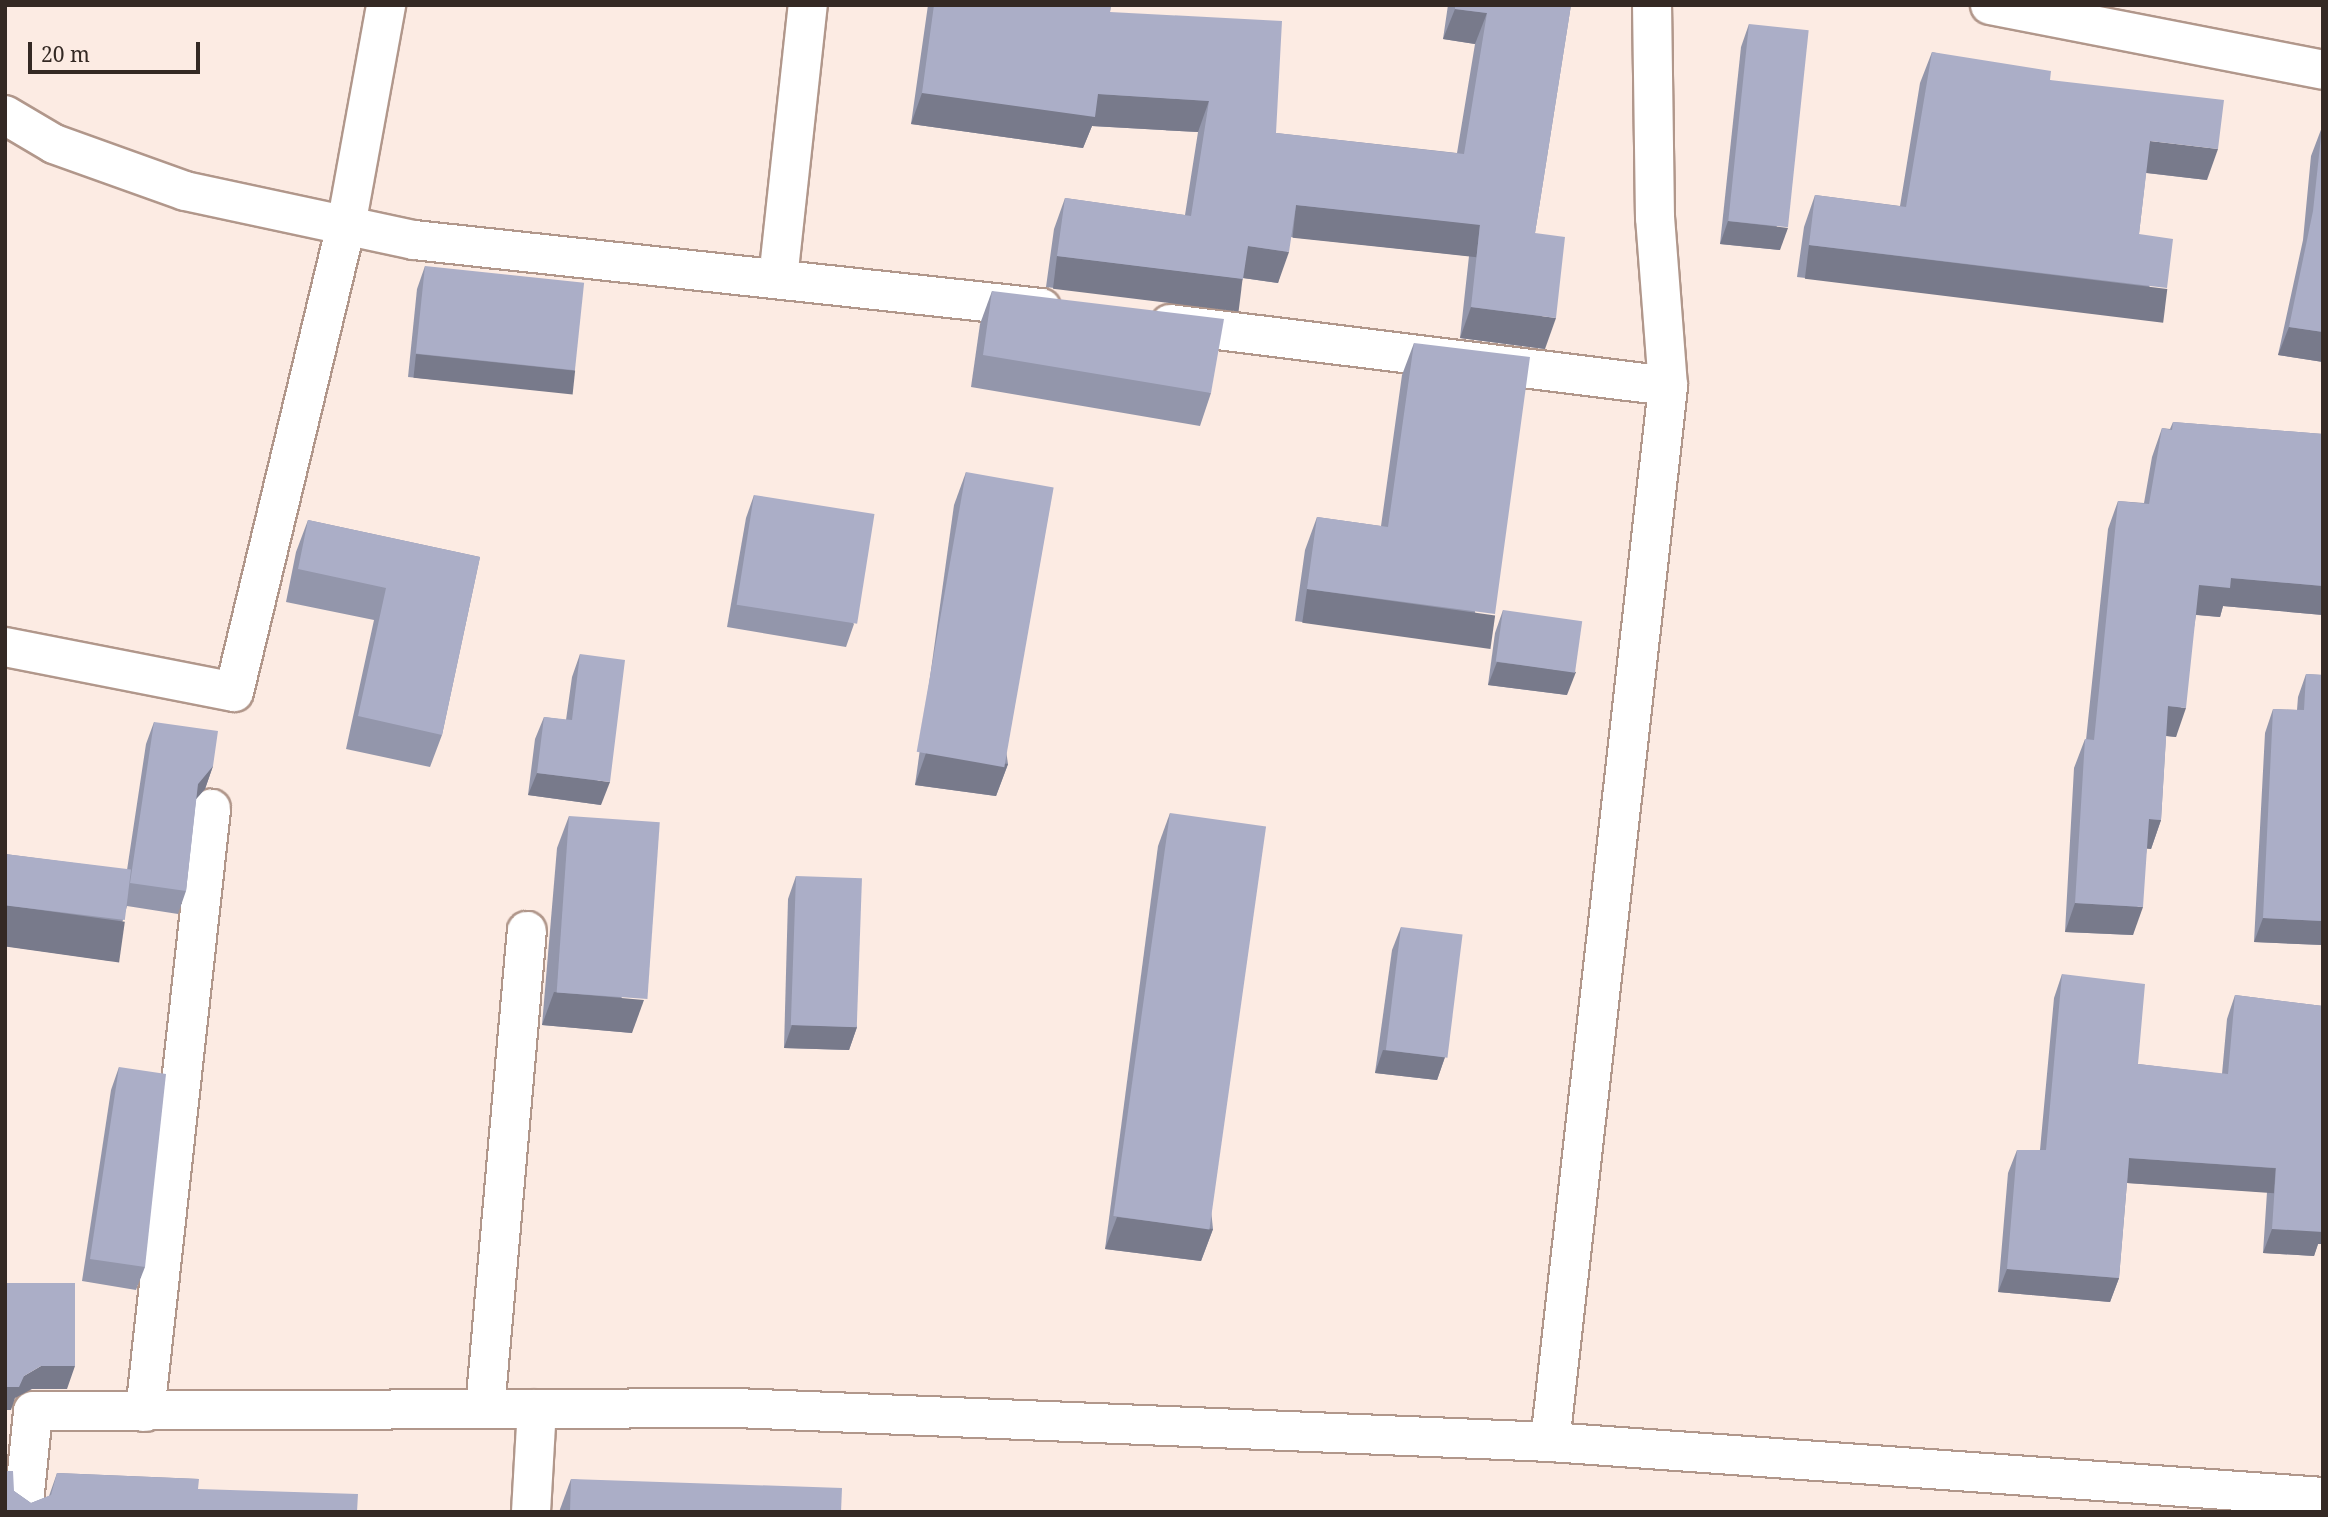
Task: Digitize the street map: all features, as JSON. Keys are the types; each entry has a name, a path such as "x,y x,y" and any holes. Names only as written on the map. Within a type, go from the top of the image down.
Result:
{"street":[{"path":"5,647 233,692 346,226 386,5"},
{"path":"778,279 808,5"},
{"path":"1550,1442 1668,386 1655,218 1652,5"},
{"path":"1990,5 2323,70"},
{"path":"5,116 54,144 185,191 414,240 1074,313"},
{"path":"1129,319 1668,386"},
{"path":"145,1412 211,809"},
{"path":"485,1409 527,931"},
{"path":"23,1512 33,1411 736,1408 1550,1442 2323,1497"},
{"path":"530,1512 537,1409"}],"building":[{"path":"934,5 1111,5 1110,12 1282,21 1276,133 1464,154 1487,13 1455,9 1455,5 1571,5 1535,233 1565,237 1556,318 1471,307 1480,225 1296,205 1289,252 1248,246 1243,279 1057,256 1065,198 1191,216 1209,101 1098,94 1095,117 922,93"},
{"path":"1749,24 1809,30 1788,227 1728,221"},
{"path":"1932,52 2051,71 2050,80 2224,100 2218,149 2150,141 2139,234 2173,239 2167,288 1809,245 1815,195 1906,207"},
{"path":"2322,127 2323,332 2289,327 2313,211"},
{"path":"425,266 584,283 575,370 416,354"},
{"path":"992,291 1224,319 1211,393 983,355"},
{"path":"1414,343 1530,357 1495,614 1307,589 1317,517 1388,527"},
{"path":"2173,422 2323,434 2323,586 2231,578 2230,588 2199,585 2186,708 2168,706 2161,820 2149,819 2143,907 2075,903 2085,739 2094,740 2118,501 2149,504 2162,428 2172,430"},
{"path":"966,472 1054,487 1004,767 917,752"},
{"path":"754,495 874,514 857,624 737,605"},
{"path":"308,520 480,557 442,735 358,716 386,588 298,569"},
{"path":"1503,610 1582,621 1575,673 1496,661"},
{"path":"580,654 625,660 610,782 537,773 544,717 572,720"},
{"path":"2306,674 2323,675 2323,921 2263,918 2273,709 2304,710"},
{"path":"154,722 218,731 213,766 198,784 186,891 130,883"},
{"path":"1170,813 1266,826 1209,1230 1113,1216"},
{"path":"569,816 660,822 647,999 557,993"},
{"path":"5,854 131,869 125,920 5,905"},
{"path":"796,876 862,878 857,1027 791,1025"},
{"path":"1401,927 1463,935 1447,1058 1386,1050"},
{"path":"2062,974 2145,984 2138,1064 2228,1074 2235,995 2323,1006 2323,1232 2272,1229 2276,1168 2129,1158 2119,1278 2007,1269 2017,1150 2046,1150"},
{"path":"119,1067 166,1074 145,1267 90,1259"},
{"path":"5,1283 75,1283 75,1366 41,1366 24,1376 19,1387 5,1387"},
{"path":"5,1471 13,1471 14,1491 31,1503 51,1495 57,1473 199,1479 198,1489 358,1494 357,1512 5,1512"},
{"path":"571,1479 842,1488 841,1512 570,1512"}]}
